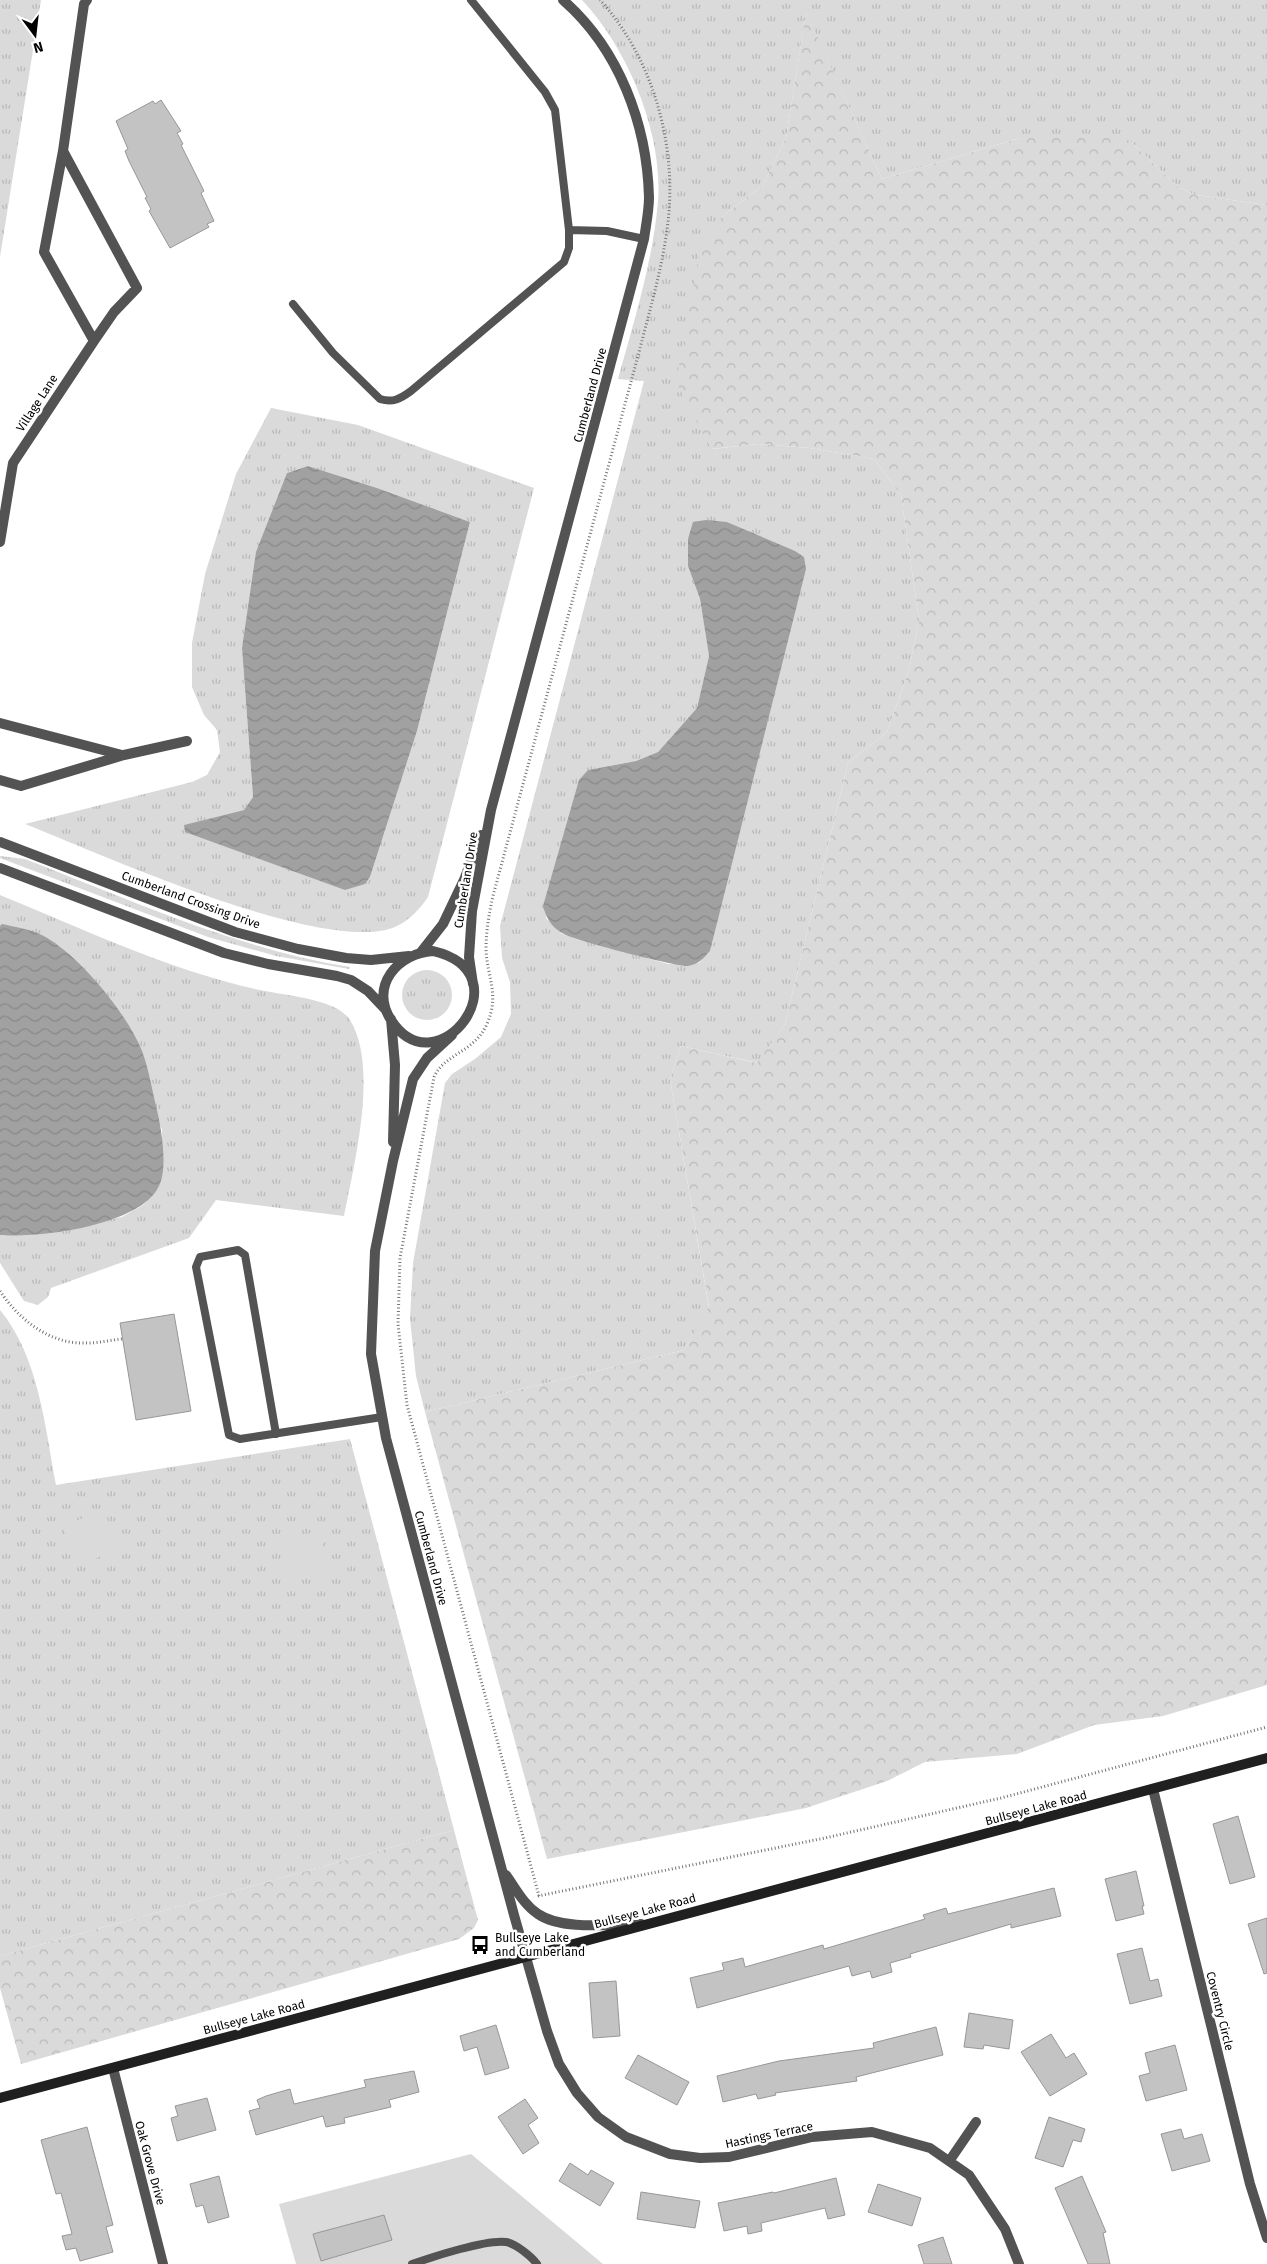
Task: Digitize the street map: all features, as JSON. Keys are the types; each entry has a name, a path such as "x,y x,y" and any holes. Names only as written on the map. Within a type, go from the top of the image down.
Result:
{"street":[{"path":"87,0 84,4 63,151 44,252 94,341"},
{"name":"Cumberland Drive","path":"473,984 469,957 472,910 491,810 644,239 649,199 646,156 636,113 606,48 575,10 564,0"},
{"name":"Village Lane","path":"0,542 13,463 114,312 137,288 63,151"},
{"path":"0,723 124,755"},
{"path":"0,780 21,786 124,755 186,741"},
{"name":"Cumberland Drive","path":"421,952 443,924 464,880 491,810"},
{"name":"Cumberland Crossing Drive","path":"0,842 234,932 298,949 346,958 371,960 409,956"},
{"path":"0,868 224,953 351,980 368,991 399,1030 420,1042 438,1040 452,1035 463,1026 471,1013 474,999 473,984 466,971 456,960 445,954 433,951 409,956 399,963 386,982 384,994 388,1015"},
{"name":"Cumberland Drive","path":"388,1015 395,1065 393,1161"},
{"name":"Cumberland Drive","path":"452,1035 426,1058 413,1079 393,1161 375,1251 371,1354 382,1417 525,1955"},
{"name":"Bullseye Lake Road","path":"0,2098 525,1955 1267,1758"},
{"name":"Coventry Circle","path":"1153,1789 1250,2184 1267,2238"},
{"path":"501,1866 524,1902 543,1916 566,1924 647,1924"},
{"name":"Hastings Terrace","path":"525,1955 553,2050 568,2080 598,2117 626,2136 642,2145 670,2154 715,2158 742,2155 812,2137 872,2132 930,2148 950,2160 969,2175 991,2205 1005,2229 1019,2264"},
{"name":"Oak Grove Drive","path":"112,2068 163,2264"},
{"path":"950,2160 976,2122"}],"lane":[{"path":"293,304 332,353 380,399 389,402 400,399 411,391 564,262 569,248 569,230 555,110 545,92 471,0"},
{"path":"569,230 607,232 644,239"},
{"path":"276,1434 245,1255 238,1250 200,1257 196,1267 229,1435 240,1439 276,1434 382,1417"},
{"path":"412,2264 471,2246 506,2242 537,2264"}],"path":[{"path":"541,1904 407,1405 398,1324 400,1258 434,1077 446,1062 476,1042 490,1014 494,992 486,950 488,917 639,352 661,263 668,222 670,186 667,153 654,93 626,35 600,0"},
{"path":"0,1292 10,1306 29,1324 49,1335 69,1342 87,1343 122,1339"},
{"path":"538,1896 825,1838 1001,1798 1267,1727"}],"green space":[{"path":"0,0 41,0 0,257"},
{"path":"582,0 1267,0 1267,205 1196,195 1178,187 1130,141 1020,138 882,179 806,13 786,138 763,185 722,217 712,449 758,444 810,448 874,459 901,495 919,620 909,670 887,732 848,763 785,1024 758,1063 681,1046 670,1079 709,1308 684,1350 425,1412 416,1376 410,1319 413,1263 445,1083 452,1074 475,1059 501,1037 511,1014 510,982 502,958 500,926 644,381 618,379 642,291 656,223 658,175 655,148 639,93 628,67 599,20","holes":["727,522 804,557 710,951 699,963 668,964 562,934 546,918 588,770 636,761 658,752 697,708 709,656 700,599 688,566"]},
{"path":"806,12 882,179 1020,138 1114,135 1130,141 1178,187 1196,195 1267,205 1267,1685 1163,1716 1094,1725 1017,1754 925,1762 887,1781 806,1808 547,1859 425,1412 684,1350 709,1307 670,1079 681,1046 757,1063 785,1024 848,763 887,732 909,670 919,620 901,495 874,459 810,448 758,444 711,449 676,382 701,245 722,217 763,185 786,138"},
{"path":"271,408 358,425 534,488 428,897 414,914 395,927 362,932 318,927 266,915 156,877 25,824 192,782 207,775 220,752 217,730 204,715 192,687 192,643 205,574 236,474","holes":["308,466 377,488 470,522 417,731 370,877 365,883 185,825 244,810 253,797 242,648 287,473"]},
{"path":"0,856 25,859 225,936 308,959 350,967 349,969 276,956 208,937 0,858"},
{"path":"0,895 190,971 255,989 307,998 333,1007 343,1013 350,1020 358,1040 363,1063 362,1116 344,1216 216,1200 189,1238 51,1288 48,1297 38,1305 24,1301 0,1263 0,1235 36,1234 122,1217 143,1205 158,1188 162,1173 162,1129 42,935 19,928 0,926"},
{"path":"427,970 441,974 448,981 452,995 448,1009 441,1016 427,1020 413,1016 406,1009 402,995 406,981 413,974"},
{"path":"0,1310 24,1349 32,1371 44,1417 56,1485 350,1439 454,1830 0,1956"},
{"path":"103,1509 120,1548 80,1565 63,1527"},
{"path":"320,1531 329,1573 288,1582 279,1540"},
{"path":"454,1830 478,1920 474,1928 459,1939 21,2064 0,1988 0,1956"},
{"path":"471,2154 603,2264 296,2264 279,2204"}],"water":[{"path":"308,466 377,488 470,522 417,731 370,877 365,884 345,890 185,832 184,825 244,810 253,797 242,648 256,552 287,473"},
{"path":"706,520 727,522 795,551 804,557 806,569 710,951 700,961 688,966 603,947 562,933 547,918 543,906 579,780 588,770 636,761 658,752 697,708 709,656 700,599 688,566 688,539 693,522"},
{"path":"2,924 42,935 70,955 98,983 122,1014 139,1044 145,1059 158,1114 164,1159 158,1188 147,1201 130,1212 86,1227 39,1234 0,1235 0,926"}],"building":[{"path":"161,100 181,131 177,133 183,144 181,145 204,191 201,193 214,221 207,224 209,227 170,248 149,211 151,209 145,198 147,197 129,161 125,151 128,149 116,121 153,101 155,104"},
{"path":"174,1314 191,1411 136,1420 120,1323"},
{"path":"1238,1816 1255,1877 1230,1884 1213,1824"},
{"path":"1136,1871 1144,1914 1116,1921 1105,1879"},
{"path":"1054,1888 1061,1916 1011,1928 1011,1924 910,1954 911,1957 890,1963 892,1972 872,1978 870,1971 852,1976 849,1966 697,2008 690,1978 724,1970 722,1963 743,1958 745,1967 823,1945 824,1949 925,1919 923,1915 946,1908 948,1914"},
{"path":"1267,1918 1267,1973 1264,1974 1248,1924"},
{"path":"1142,1948 1150,1981 1158,1979 1162,1996 1130,2004 1117,1954"},
{"path":"616,1981 620,2036 593,2038 589,1983"},
{"path":"969,2013 1013,2020 1009,2049 984,2045 983,2049 964,2047"},
{"path":"496,2025 509,2068 485,2075 477,2047 464,2051 460,2036"},
{"path":"936,2027 943,2055 856,2077 857,2081 775,2093 776,2095 758,2099 756,2094 723,2102 717,2076 779,2061 874,2048 873,2043"},
{"path":"1051,2034 1066,2058 1074,2053 1087,2074 1050,2096 1021,2052"},
{"path":"1175,2045 1187,2090 1146,2101 1139,2076 1150,2073 1145,2053"},
{"path":"638,2055 689,2082 677,2105 625,2078"},
{"path":"414,2071 419,2092 389,2100 391,2107 344,2118 345,2123 326,2127 323,2116 256,2135 249,2111 260,2108 257,2100 266,2096 290,2089 294,2104 366,2087 364,2080"},
{"path":"207,2098 216,2130 177,2141 171,2118 178,2116 175,2106"},
{"path":"525,2099 538,2118 528,2125 539,2143 523,2154 498,2117"},
{"path":"1049,2117 1085,2129 1081,2142 1073,2140 1063,2167 1035,2158"},
{"path":"87,2127 113,2225 106,2227 113,2252 80,2261 76,2248 66,2250 62,2236 72,2234 61,2193 56,2194 41,2140"},
{"path":"1181,2129 1184,2139 1202,2134 1210,2161 1172,2171 1161,2134"},
{"path":"570,2163 588,2175 591,2170 614,2183 600,2206 559,2181"},
{"path":"219,2176 229,2217 208,2223 203,2205 196,2207 190,2184"},
{"path":"1082,2176 1106,2232 1103,2233 1110,2264 1088,2264 1055,2188"},
{"path":"836,2178 845,2215 828,2219 825,2208 761,2223 762,2231 748,2234 747,2226 724,2231 718,2203 774,2193"},
{"path":"878,2184 921,2198 912,2226 868,2212"},
{"path":"641,2192 700,2201 695,2228 637,2219"},
{"path":"384,2215 392,2240 321,2261 313,2234"},
{"path":"943,2237 952,2264 924,2264 918,2245"}],"place":[{"name":"Bullseye Lake and Cumberland","path":"480,1945"}]}
